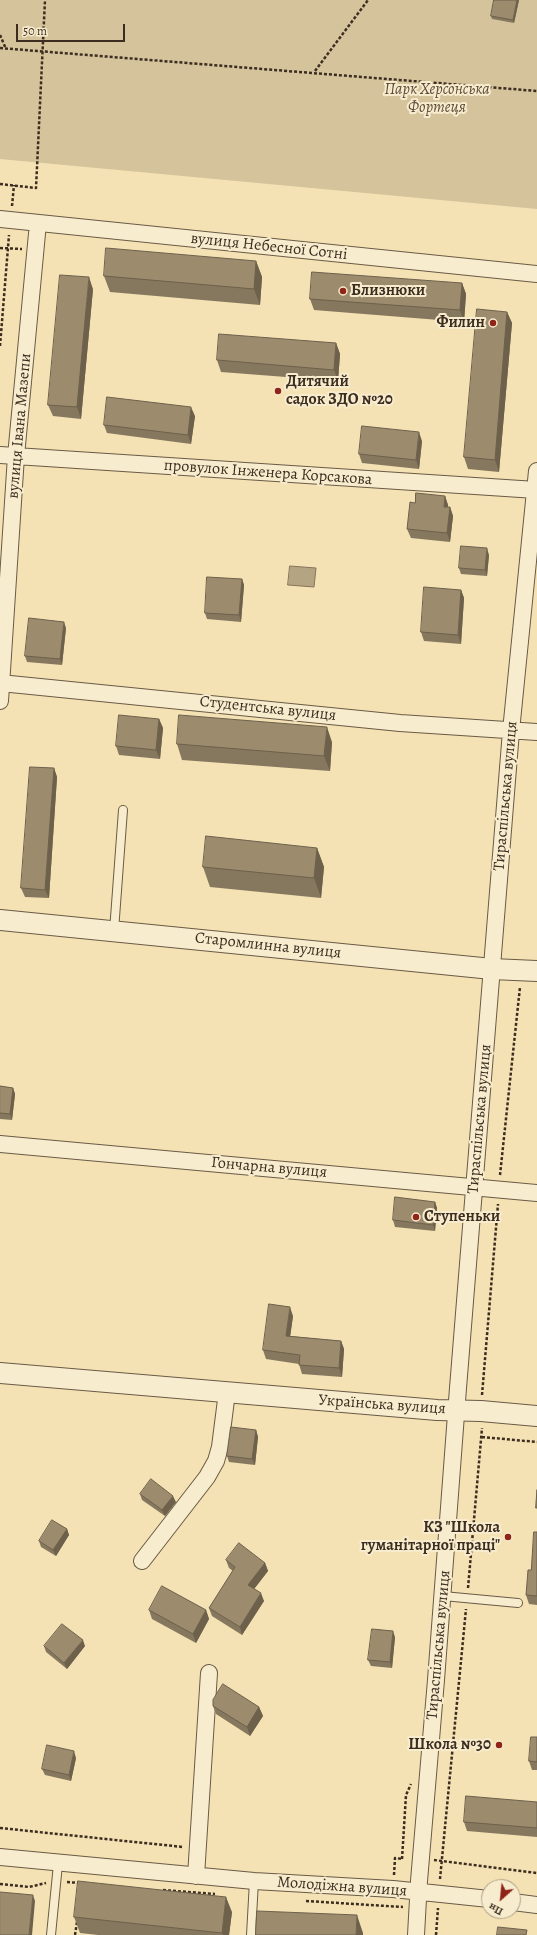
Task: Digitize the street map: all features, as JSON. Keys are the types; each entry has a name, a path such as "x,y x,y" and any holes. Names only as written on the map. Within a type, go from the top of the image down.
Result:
{"street":[{"name":"вулиця Небесної Сотні","path":"5,220 537,274"},
{"name":"вулиця Івана Мазепи","path":"0,701 16,456 38,223"},
{"name":"провулок Інженера Корсакова","path":"0,455 536,490"},
{"name":"Тираспільська вулиця","path":"416,1935 418,1893 443,1596 456,1411 511,731 537,471"},
{"name":"Студентська вулиця","path":"1,683 400,723 537,732"},
{"name":"Старомлинна вулиця","path":"0,920 492,969 537,972"},
{"name":"Гончарна вулиця","path":"0,1144 475,1186 537,1193"},
{"name":"Українська вулиця","path":"0,1373 456,1411 481,1411 537,1416"},
{"path":"142,1561 208,1477 216,1461 220,1447 227,1392"},
{"path":"196,1876 209,1673"},
{"name":"Молодіжна вулиця","path":"0,1857 58,1864 254,1881 393,1889 418,1893 481,1898"},
{"path":"521,1903 537,1905"}],"lane":[{"path":"114,931 123,810"},
{"path":"443,1596 518,1604"},
{"path":"51,1935 58,1864"},
{"path":"251,1935 254,1881"}],"path":[{"path":"0,184 36,188 41,52 45,0"},
{"path":"315,72 368,0"},
{"path":"0,35 6,49"},
{"path":"0,48 315,72 537,91"},
{"path":"0,346 8,248 5,220 14,185"},
{"path":"0,248 36,250"},
{"path":"482,1438 537,1442"},
{"path":"0,1828 197,1848"},
{"path":"442,1861 537,1873"},
{"path":"0,1884 29,1887 56,1881 81,1883 80,1891"},
{"path":"436,1935 438,1910"},
{"path":"75,1935 77,1920"}],"green space":[{"name":"Парк Херсонська Фортеця","path":"0,0 537,0 537,209 0,159"}],"shaded area":[{"path":"290,566 316,568 314,587 288,585"}],"building":[{"path":"494,0 517,0 513,20 491,16"},
{"path":"106,248 256,261 254,289 104,276"},
{"path":"312,272 462,283 460,310 310,299"},
{"path":"60,275 89,277 77,407 48,405"},
{"path":"477,309 507,312 495,460 464,457"},
{"path":"219,334 336,343 334,370 217,360"},
{"path":"107,397 191,407 188,435 104,425"},
{"path":"362,426 419,432 416,460 359,454"},
{"path":"416,493 445,496 444,507 450,507 447,533 407,529 410,502 415,503"},
{"path":"461,546 487,548 485,570 459,568"},
{"path":"207,577 242,579 239,615 205,613"},
{"path":"424,587 461,590 458,635 421,632"},
{"path":"29,618 64,622 60,659 25,656"},
{"path":"119,715 159,719 156,750 116,746"},
{"path":"179,715 327,727 324,756 177,744"},
{"path":"30,767 54,768 45,890 21,888"},
{"path":"206,836 317,848 314,878 203,867"},
{"path":"0,1086 13,1088 10,1114 0,1113"},
{"name":"Ступеньки","path":"395,1197 435,1202 433,1225 393,1220"},
{"path":"269,1304 290,1307 286,1336 341,1341 339,1368 299,1365 300,1355 263,1350"},
{"path":"231,1427 256,1430 252,1459 227,1456"},
{"path":"151,1479 173,1496 162,1510 140,1494"},
{"path":"52,1520 67,1529 53,1550 39,1541"},
{"path":"534,1532 537,1532 537,1596 526,1595 528,1570 531,1570"},
{"path":"239,1543 265,1563 248,1585 261,1593 240,1627 209,1608 235,1567 226,1560"},
{"path":"162,1586 206,1610 193,1634 149,1610"},
{"path":"62,1624 83,1640 64,1663 44,1646"},
{"path":"372,1629 393,1631 390,1662 368,1660"},
{"path":"223,1684 259,1707 247,1727 213,1706 213,1700"},
{"path":"531,1737 537,1737 537,1762 529,1761"},
{"path":"47,1745 74,1751 69,1775 42,1769"},
{"path":"466,1796 537,1802 537,1828 464,1822"},
{"path":"78,1881 226,1897 222,1933 74,1917"},
{"path":"0,1892 33,1895 29,1935 0,1935"},
{"path":"257,1911 357,1915 356,1935 256,1935"},
{"path":"498,1927 527,1930 526,1935 497,1935"}],"place":[{"name":"Близнюки","path":"343,291"},
{"name":"Филин","path":"493,323"},
{"name":"Дитячий садок ЗДО №20","path":"278,391"},
{"name":"Ступеньки","path":"416,1217"},
{"name":"КЗ \"Школа гуманітарної праці\"","path":"508,1537"},
{"name":"Школа №30","path":"499,1745"}]}
